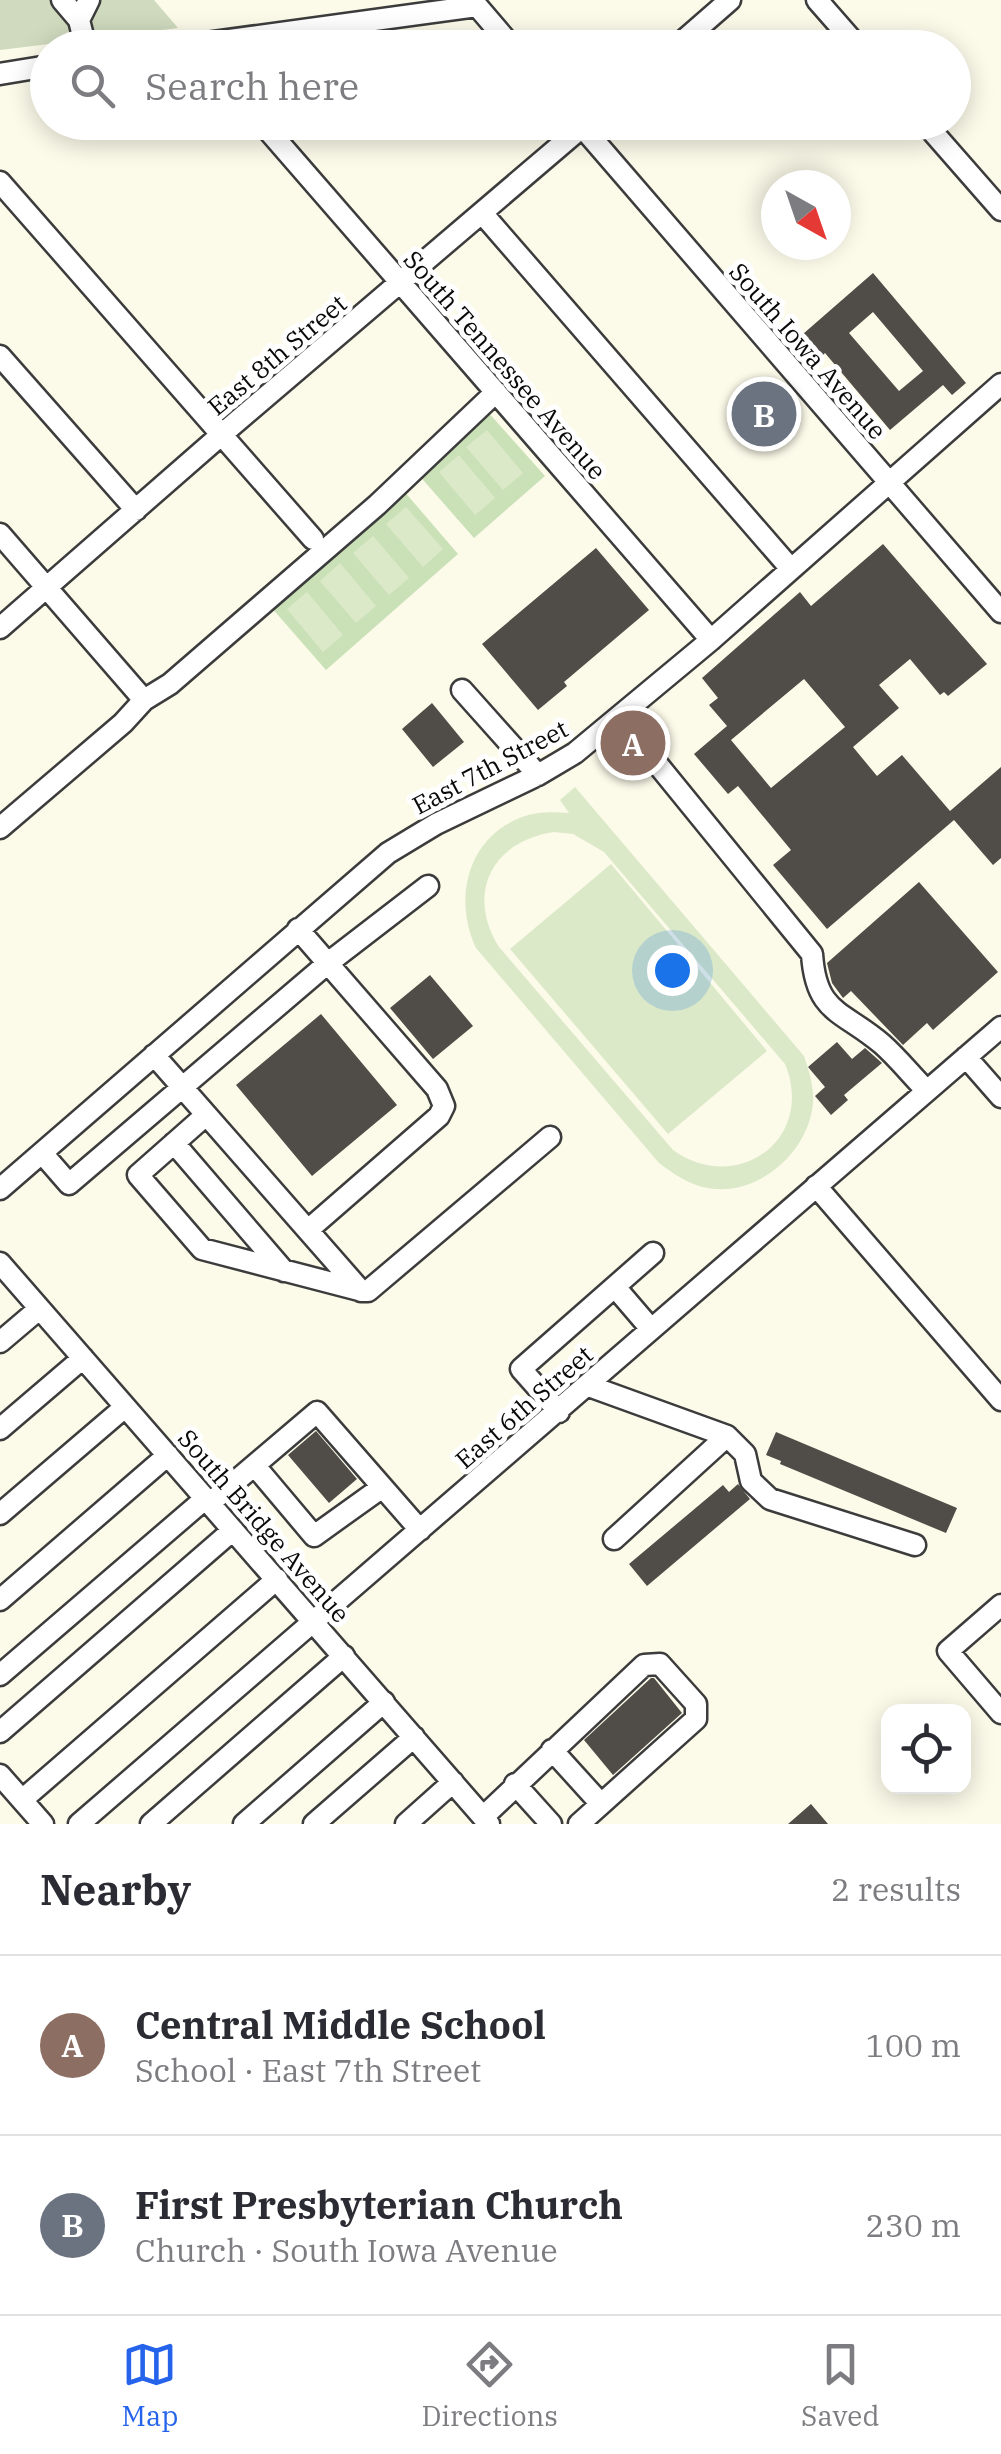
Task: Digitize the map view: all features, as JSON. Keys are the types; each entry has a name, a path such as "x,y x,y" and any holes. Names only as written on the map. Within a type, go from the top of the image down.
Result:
{"street":[{"path":"62,0 79,20 82,30"},
{"path":"79,20 89,0"},
{"path":"696,30 730,0"},
{"path":"818,0 844,30"},
{"path":"299,30 475,3 498,30"},
{"path":"0,74 30,69"},
{"name":"South Tennessee Avenue","path":"277,140 711,640"},
{"name":"East 8th Street","path":"0,628 565,140"},
{"name":"South Iowa Avenue","path":"597,140 1001,612"},
{"path":"940,140 1001,210"},
{"path":"0,182 313,540"},
{"path":"482,214 791,570"},
{"path":"0,356 136,510"},
{"name":"East 7th Street","path":"0,1190 388,853 575,753 711,640 1001,384"},
{"path":"0,828 123,723 144,700 170,684 376,505 496,392"},
{"path":"0,534 144,700"},
{"path":"462,690 538,776"},
{"path":"619,717 812,954 814,982 832,1009 883,1044 927,1091"},
{"path":"42,1153 69,1184 328,963 428,886"},
{"path":"298,929 437,1088 444,1106 439,1116 308,1230"},
{"name":"East 6th Street","path":"80,1824 1001,1027"},
{"path":"154,1055 361,1291"},
{"path":"966,1058 1001,1097"},
{"path":"206,1115 138,1175 202,1249 361,1291 368,1291 550,1137"},
{"path":"174,1143 284,1270"},
{"path":"816,1186 1001,1400"},
{"path":"559,1412 521,1369 654,1254"},
{"name":"South Bridge Avenue","path":"0,1263 486,1821"},
{"path":"615,1287 651,1329"},
{"path":"0,1342 39,1309"},
{"path":"0,1429 83,1358"},
{"path":"589,1386 727,1436 745,1454 751,1481 770,1499 915,1545"},
{"path":"0,1514 125,1406"},
{"path":"0,1675 317,1412 420,1530"},
{"path":"614,1539 727,1436"},
{"path":"0,1600 168,1455"},
{"path":"255,1466 314,1536 381,1488"},
{"path":"0,1732 234,1530"},
{"path":"22,1800 277,1579"},
{"path":"1001,1605 948,1651 1001,1713"},
{"path":"151,1824 344,1656"},
{"path":"486,1821 515,1784 644,1665 660,1664 696,1704 696,1719 580,1824"},
{"path":"244,1824 384,1702"},
{"path":"314,1824 414,1737"},
{"path":"552,1750 601,1804"},
{"path":"0,1774 43,1824"},
{"path":"406,1824 454,1782"},
{"path":"515,1784 551,1824"}],"green space":[{"path":"0,0 154,0 178,28 30,30 30,46 0,50"},
{"path":"487,411 545,476 474,538 417,473"},
{"path":"487,430 523,473 503,490 466,447"},
{"path":"459,455 495,498 475,515 439,472"},
{"path":"403,490 458,554 326,670 270,606"},
{"path":"406,507 443,549 423,567 386,524"},
{"path":"373,536 409,578 389,595 353,553"},
{"path":"340,563 376,606 356,623 320,581"},
{"path":"307,592 343,635 323,652 287,609"},
{"path":"575,787 804,1056 813,1091 810,1120 793,1152 766,1176 733,1188 716,1189 685,1180 659,1163 476,948 469,929 466,891 477,855 488,839 522,817 569,813 560,800","holes":["554,832 573,834 604,852 785,1064 792,1091 790,1116 780,1136 765,1152 745,1163 722,1167 697,1163 673,1150 499,947 485,907 485,889 491,872 515,846 533,837"]},
{"path":"611,864 767,1051 668,1134 510,949"}],"building":[{"path":"873,273 966,383 952,395 943,385 890,430 825,353 822,356 803,334","holes":["873,312 923,371 899,391 849,333"]},
{"path":"883,544 987,664 948,696 944,692 940,695 910,659 879,685 899,708 853,747 877,776 902,755 950,811 1001,767 1001,858 993,865 954,820 827,929 773,865 791,850 738,786 728,794 694,754 727,726 709,705 718,698 702,678 800,592 811,606","holes":["804,679 845,727 771,788 731,740"]},
{"path":"596,548 649,610 564,682 567,686 538,710 482,644"},
{"path":"432,703 464,742 433,767 402,729"},
{"path":"919,882 998,972 933,1030 927,1023 903,1045 851,991 843,998 832,983 827,963"},
{"path":"430,975 473,1026 433,1059 390,1008"},
{"path":"321,1014 397,1105 312,1176 236,1085"},
{"path":"837,1042 852,1059 865,1048 882,1063 844,1095 848,1100 831,1115 815,1096 825,1087 808,1067"},
{"path":"316,1431 357,1479 329,1503 288,1455"},
{"path":"776,1432 957,1508 946,1533 780,1464 781,1461 766,1455"},
{"path":"738,1484 750,1499 647,1586 629,1564 723,1485 729,1492"},
{"path":"651,1678 682,1713 613,1775 584,1740"},
{"path":"811,1804 828,1824 788,1824"}],"place":[{"name":"First Presbyterian Church","path":"764,414"},
{"name":"Central Middle School","path":"633,743"}]}
